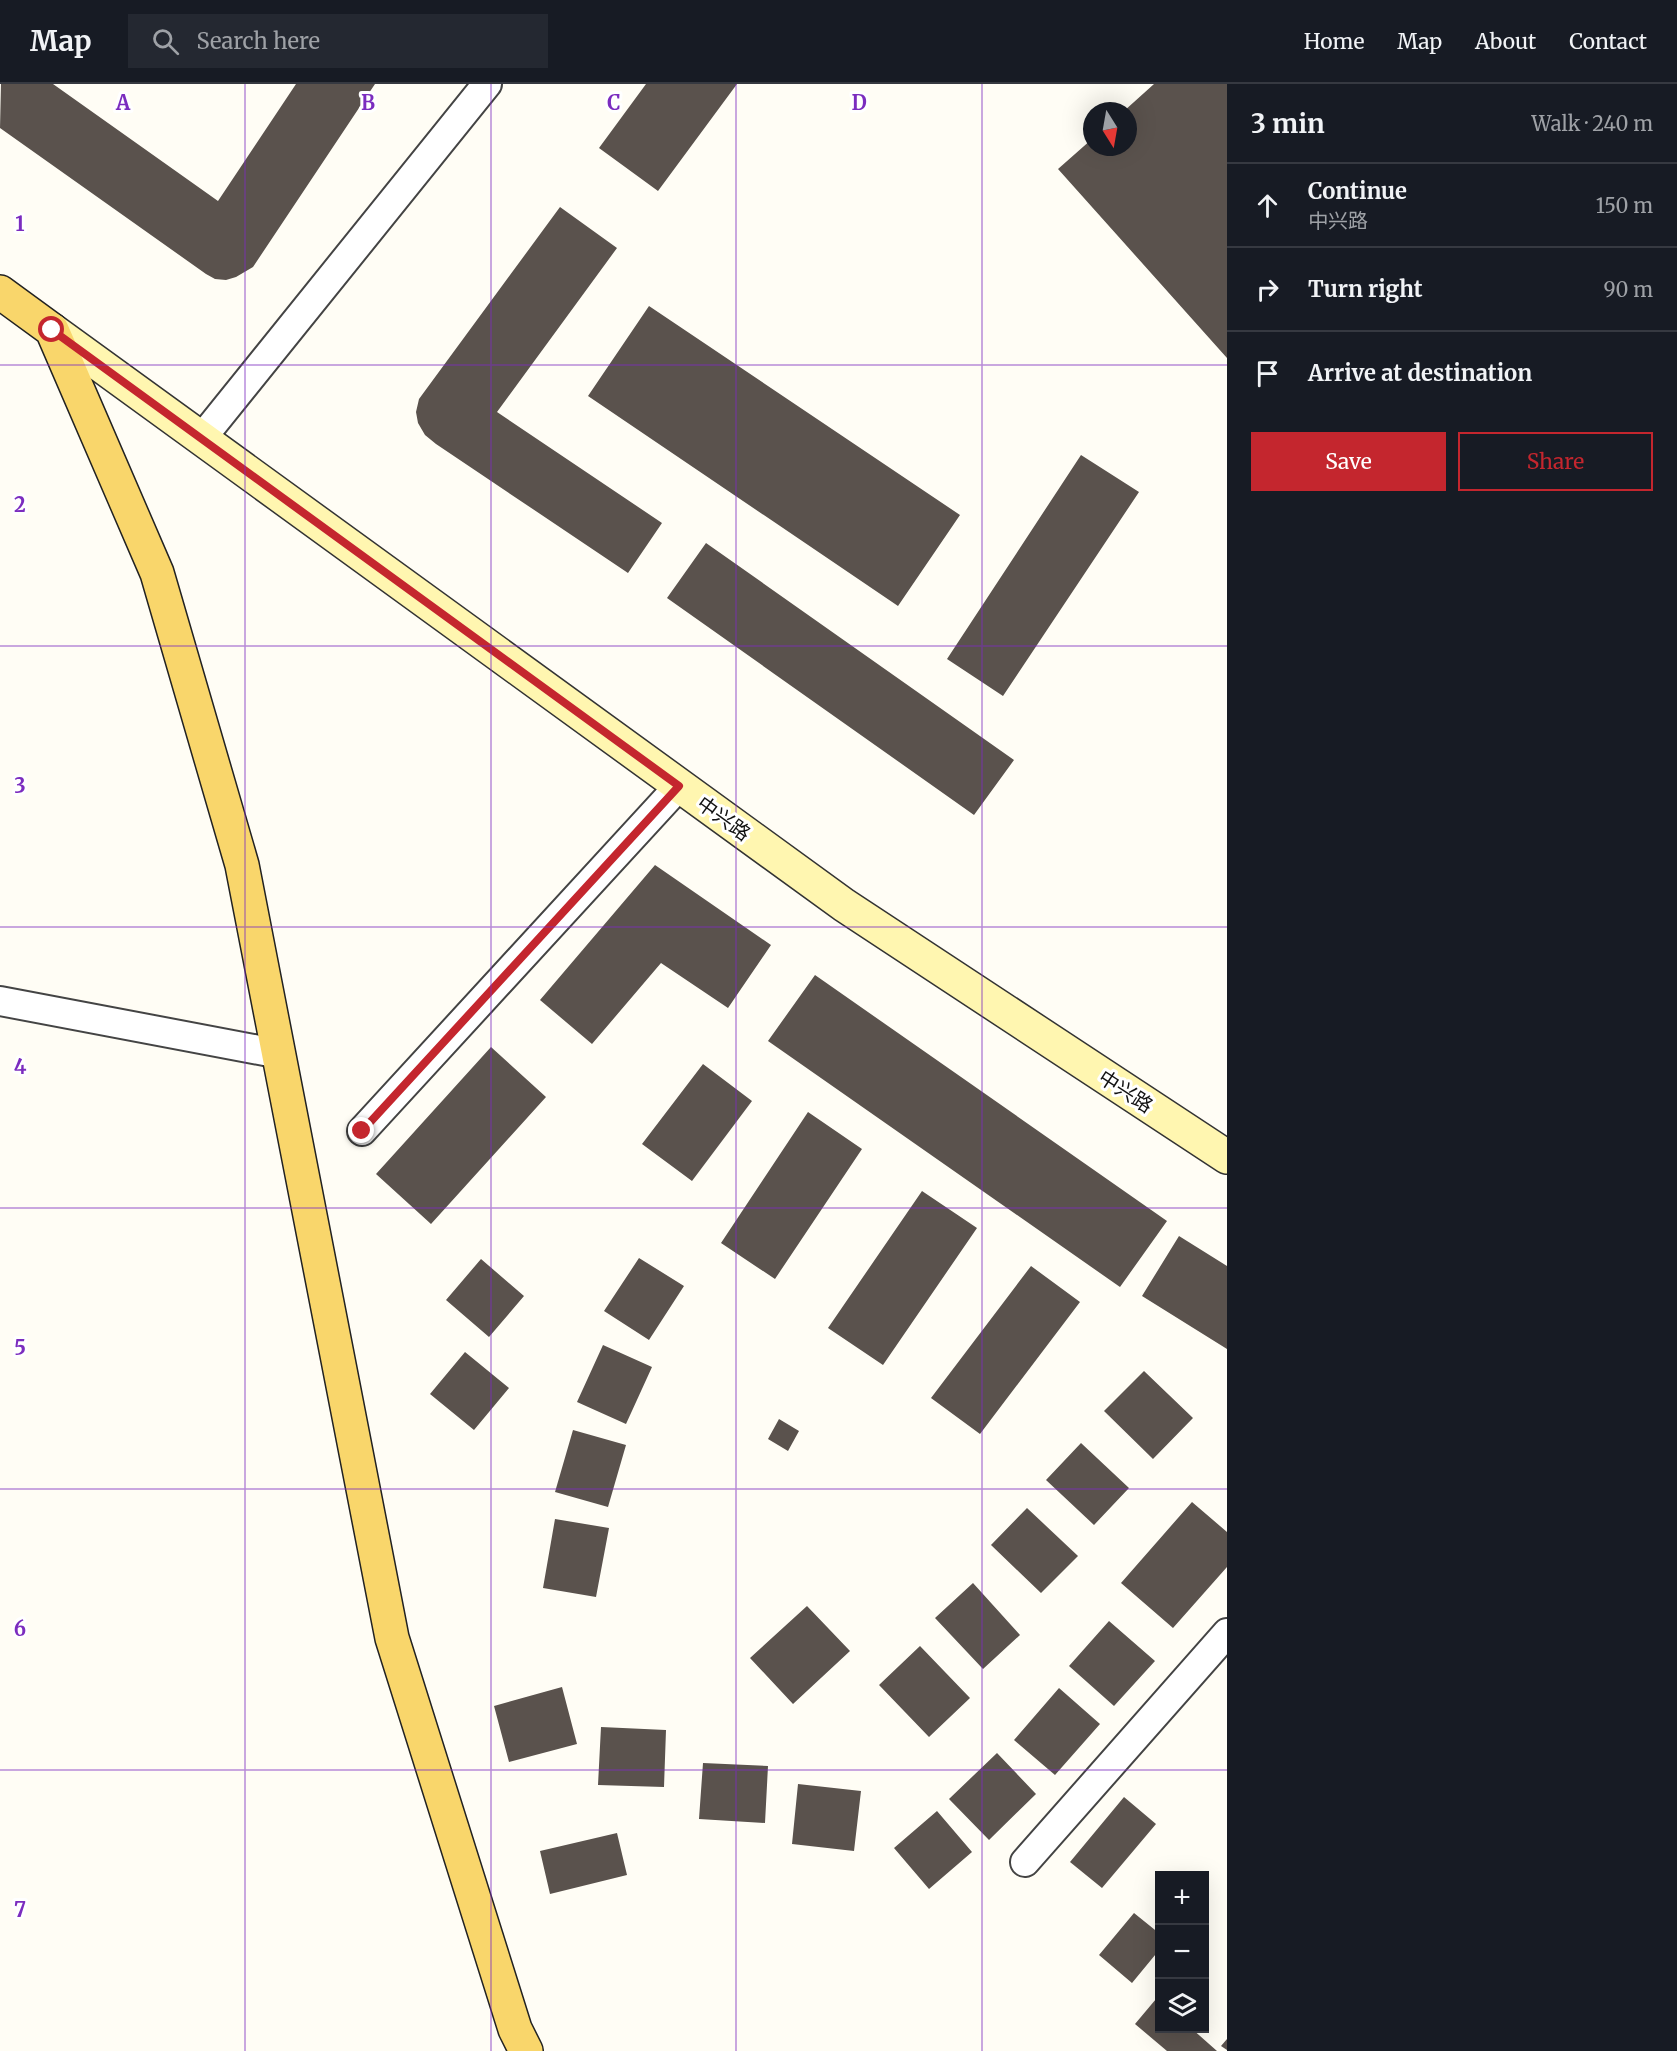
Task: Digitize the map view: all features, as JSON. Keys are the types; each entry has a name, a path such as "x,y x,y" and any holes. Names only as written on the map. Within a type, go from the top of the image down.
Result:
{"main road":[{"name":"中兴路","path":"0,292 844,905 1227,1157"},
{"path":"52,330 157,573 242,865 392,1638 515,2029 526,2051"}],"street":[{"path":"201,439 487,84"},
{"path":"362,1131 679,786"},
{"path":"0,1001 280,1054"},
{"path":"1025,1862 1227,1633"}],"building":[{"path":"1,84 53,84 218,201 296,84 375,84 253,267 226,280 215,279 206,274 0,128"},
{"path":"646,84 737,84 658,191 599,148"},
{"path":"1154,84 1227,84 1227,358 1058,169 1083,147 1083,156 1137,156 1137,102 1134,102"},
{"path":"560,207 617,248 497,412 662,523 628,573 436,444 425,435 418,423 416,412 419,399"},
{"path":"649,306 960,515 898,606 588,396"},
{"path":"1081,455 1139,492 1003,696 947,659"},
{"path":"706,543 1014,760 974,815 667,598"},
{"path":"655,865 771,945 728,1008 661,963 592,1044 540,1000"},
{"path":"815,975 1167,1221 1120,1287 768,1041"},
{"path":"491,1047 546,1097 431,1224 376,1174"},
{"path":"703,1064 752,1101 692,1181 642,1144"},
{"path":"808,1112 862,1149 775,1279 721,1243"},
{"path":"922,1191 977,1228 883,1365 828,1328"},
{"path":"1179,1236 1227,1266 1227,1349 1142,1296"},
{"path":"639,1258 684,1286 649,1340 604,1311"},
{"path":"481,1259 524,1296 489,1337 446,1300"},
{"path":"1031,1266 1080,1302 980,1434 931,1398"},
{"path":"603,1345 652,1367 626,1424 577,1402"},
{"path":"465,1352 509,1388 474,1430 430,1394"},
{"path":"1144,1371 1193,1418 1153,1459 1104,1411"},
{"path":"779,1419 799,1431 788,1451 768,1439"},
{"path":"573,1430 626,1445 608,1507 555,1492"},
{"path":"1081,1443 1129,1488 1094,1525 1046,1480"},
{"path":"1192,1502 1227,1532 1227,1567 1173,1628 1121,1583"},
{"path":"1027,1508 1078,1556 1041,1593 991,1545"},
{"path":"555,1519 609,1528 596,1597 543,1588"},
{"path":"973,1583 1020,1635 983,1669 935,1618"},
{"path":"807,1606 850,1651 793,1704 750,1658"},
{"path":"1109,1621 1155,1661 1114,1706 1069,1666"},
{"path":"920,1646 970,1698 929,1737 879,1685"},
{"path":"562,1687 577,1744 509,1762 494,1706"},
{"path":"1059,1688 1100,1724 1055,1775 1014,1740"},
{"path":"601,1727 666,1730 664,1787 598,1785"},
{"path":"997,1753 1036,1794 989,1840 949,1799"},
{"path":"703,1763 768,1766 765,1823 699,1819"},
{"path":"798,1784 861,1791 854,1851 792,1844"},
{"path":"1124,1797 1156,1824 1102,1888 1070,1862"},
{"path":"937,1811 972,1852 929,1889 894,1848"},
{"path":"617,1833 627,1875 550,1894 540,1851"},
{"path":"1134,1913 1155,1930 1155,1955 1132,1983 1099,1955"},
{"path":"1155,2000 1155,2033 1197,2033 1217,2051 1167,2051 1135,2024"},
{"path":"1227,2039 1227,2050 1221,2046"}],"route":[{"path":"52,330 679,786 362,1131"}]}
